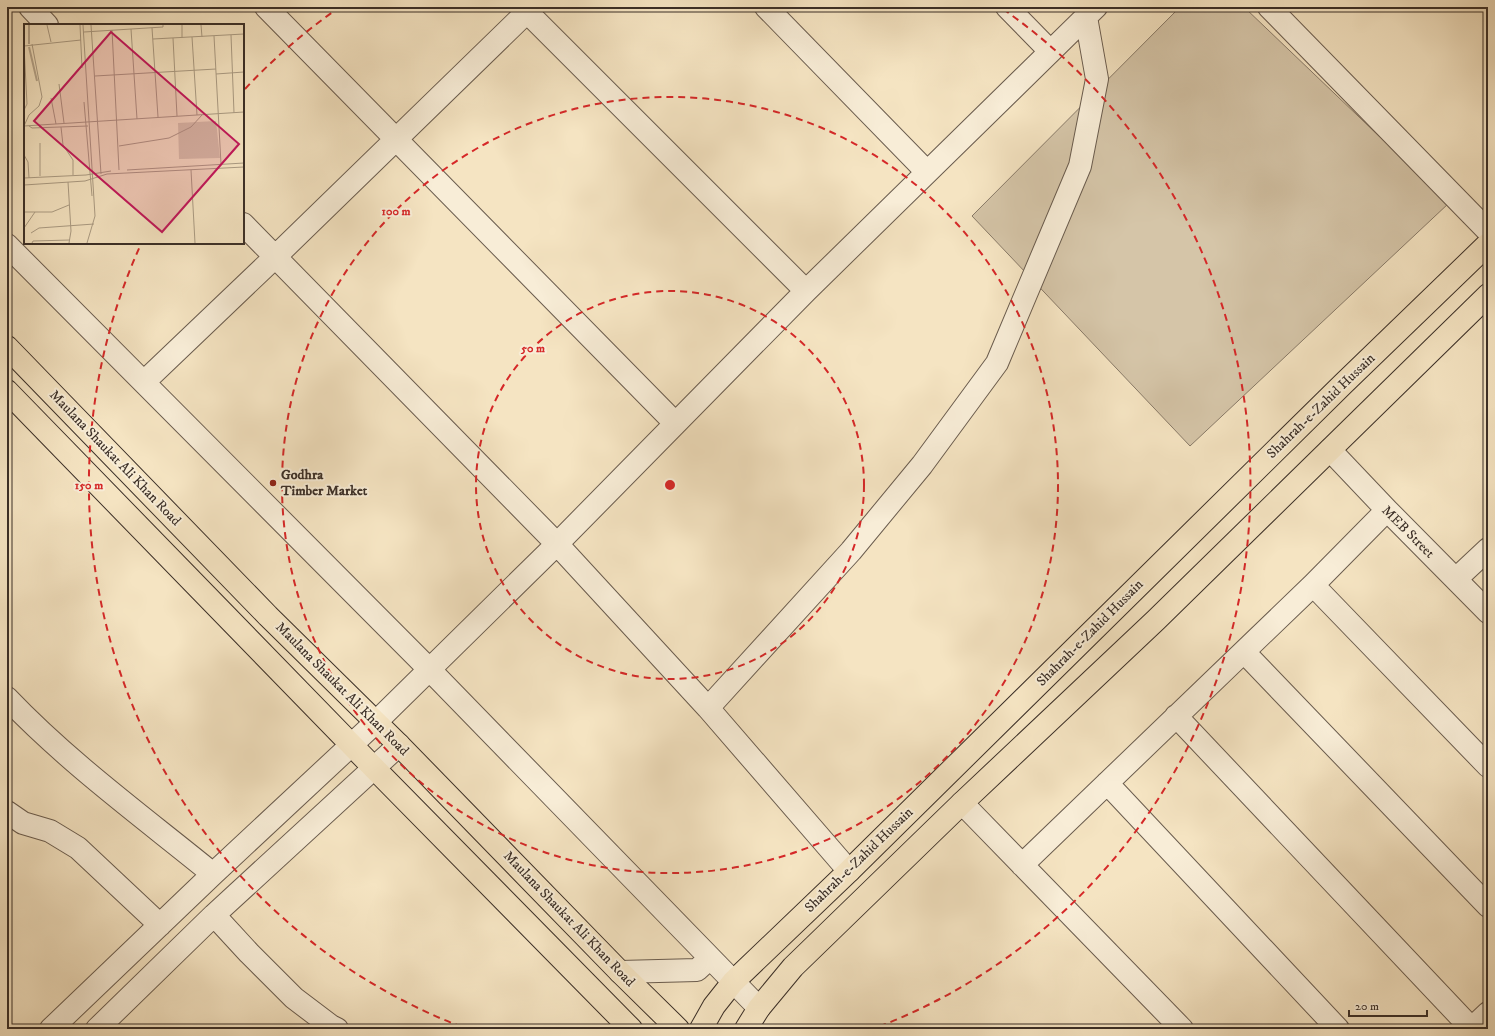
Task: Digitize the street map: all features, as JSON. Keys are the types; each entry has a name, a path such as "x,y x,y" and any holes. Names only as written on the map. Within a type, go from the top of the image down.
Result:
{"main road":[{"name":"Shahrah-e-Zahid Hussain","path":"701,1029 714,1006 734,982 849,871 1343,384 1488,244"},
{"path":"746,1029 760,1008 793,967 962,803 1156,620 1488,295"},
{"name":"Maulana Shaukat Ali Khan Road","path":"7,347 268,616 399,744 620,972 678,1029"},
{"path":"7,391 374,768 631,1029"}],"street":[{"path":"30,7 46,24"},
{"path":"266,7 675,423"},
{"path":"766,7 926,172"},
{"path":"1007,7 1050,51"},
{"path":"1269,7 1488,231"},
{"path":"144,382 396,140 527,9 806,291"},
{"path":"51,1029 213,874 376,722 557,544 806,291 1091,12"},
{"path":"708,708 851,551 922,465 997,363 1080,166 1097,79 1091,12"},
{"path":"244,225 557,544 708,708 849,871"},
{"path":"7,245 429,669 760,1008"},
{"name":"MEB Street","path":"1330,450 1488,612"},
{"path":"1022,864 1244,652 1387,510"},
{"path":"1456,579 1488,549"},
{"path":"1313,585 1488,766"},
{"path":"1244,652 1488,906"},
{"path":"7,698 33,725 213,874"},
{"path":"1176,716 1471,1029 1488,1013"},
{"path":"97,1029 214,916 399,744"},
{"path":"1106,783 1338,1029"},
{"path":"962,803 1182,1029"},
{"path":"7,812 23,823 50,831 78,848 160,925"},
{"path":"214,916 294,998 337,1029"},
{"path":"620,972 697,970 710,958"}],"shaded area":[{"path":"1180,7 1244,7 1449,203 1190,446 972,216"}],"place":[{"name":"Godhra Timber Market","path":"273,483"}]}
